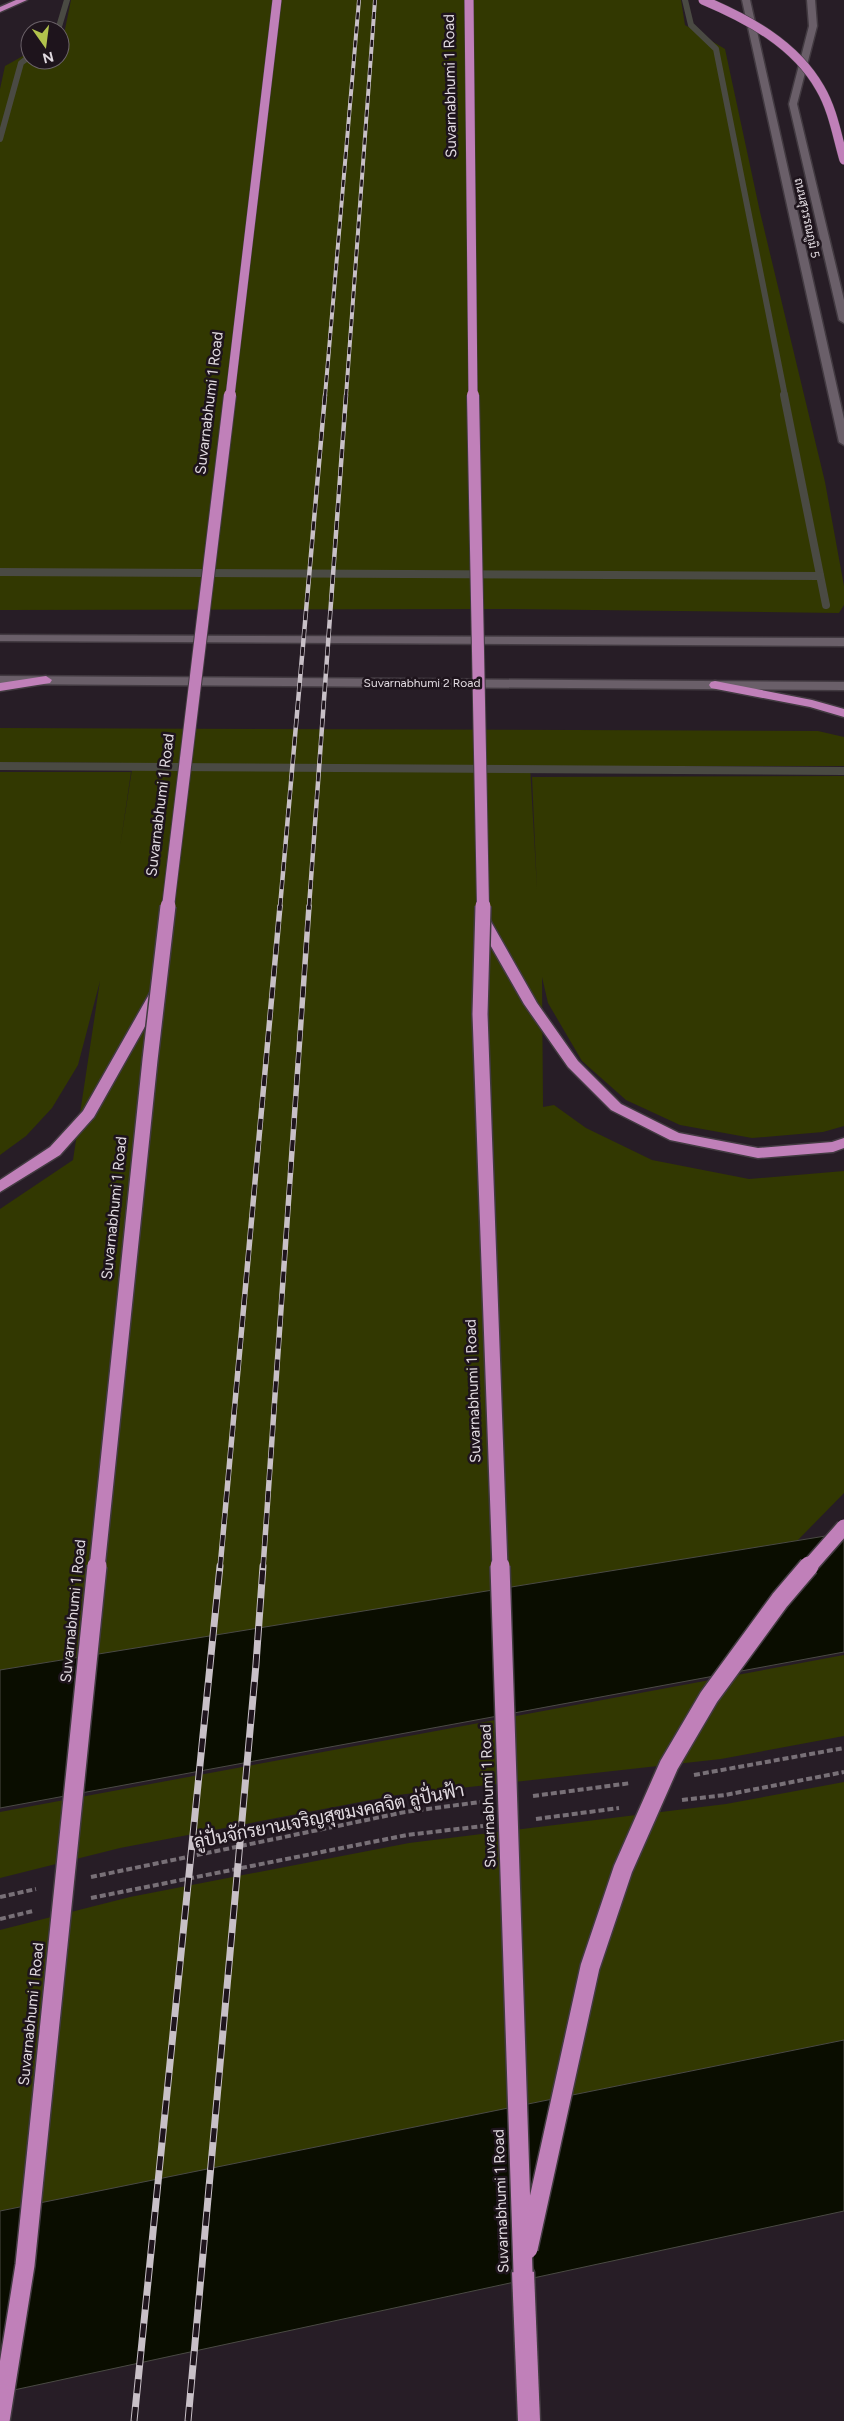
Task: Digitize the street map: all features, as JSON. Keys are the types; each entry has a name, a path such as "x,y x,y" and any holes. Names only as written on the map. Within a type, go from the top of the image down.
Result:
{"highway":[{"path":"0,10 23,0"},
{"name":"Suvarnabhumi 1 Road","path":"0,2421 25,2265 158,991 278,0"},
{"name":"Suvarnabhumi 1 Road","path":"470,0 474,502 483,920 480,1014 517,2038 528,2421"},
{"path":"703,0 742,17 793,54 808,70 819,86 828,106 844,160"},
{"path":"0,687 46,680"},
{"path":"715,685 812,704 844,713"},
{"path":"483,920 531,1004 573,1064 616,1107 675,1137 758,1153 833,1147 844,1144"},
{"path":"0,1187 55,1151 89,1114 158,991"},
{"path":"523,2272 590,1967 623,1869 668,1765 709,1697 780,1600 844,1527"}],"street":[{"name":"ถนนสุวรรณภูมิ 5","path":"746,0 844,442"},
{"name":"ถนนสุวรรณภูมิ 5","path":"811,0 814,10 811,33 794,89 793,104 844,320"},
{"path":"0,638 844,642"},
{"name":"Suvarnabhumi 2 Road","path":"0,680 844,686"}],"path":[{"path":"693,1775 844,1748"},
{"path":"677,1801 725,1795 844,1772"},
{"path":"524,1797 633,1782"},
{"name":"ลู่ปั่นจักรยานเจริญสุขมงคลจิต ลู่ปั่นฟ้า","path":"84,1879 405,1812 485,1802"},
{"path":"532,1819 628,1807"},
{"path":"82,1900 407,1835 484,1825"},
{"path":"0,1897 47,1887"},
{"path":"0,1919 36,1910"}],"green space":[{"path":"71,0 681,0 685,25 725,49 760,212 825,482 844,586 844,605 839,613 502,609 0,610 0,89 5,66 20,58 20,70 70,70 70,20 67,20"},
{"path":"0,728 818,731 844,737 844,766 530,766 537,889 532,777 844,776 844,1126 823,1132 752,1138 680,1125 626,1100 582,1061 548,1003 542,977 543,1107 554,1105 586,1128 652,1160 749,1179 844,1171 844,1493 797,1541 0,1670 0,1209 73,1160 100,981 78,1065 52,1108 26,1136 0,1155 0,772 131,772 120,847 133,763 0,762"},
{"path":"844,1655 844,1736 721,1759 397,1795 120,1848 0,1878 0,1812"},
{"path":"844,1782 844,2040 0,2211 0,1930 130,1897 409,1843 726,1804"}],"shaded area":[{"path":"844,1533 844,1652 0,1808 0,1670"},
{"path":"844,2040 844,2211 0,2393 0,2211"}],"waterway":[{"path":"61,20 67,0"},
{"path":"685,0 691,25 716,49 785,396"},
{"path":"0,139 20,67"},
{"path":"784,395 826,605"},
{"path":"0,572 820,576"},
{"path":"0,766 844,771"}],"railway":[{"path":"325,396 359,0"},
{"path":"346,396 375,0"},
{"path":"280,907 325,395"},
{"path":"309,907 346,395"},
{"path":"220,1568 280,906"},
{"path":"263,1568 309,906"},
{"path":"134,2421 220,1566"},
{"path":"188,2421 256,1664 263,1566"}]}
